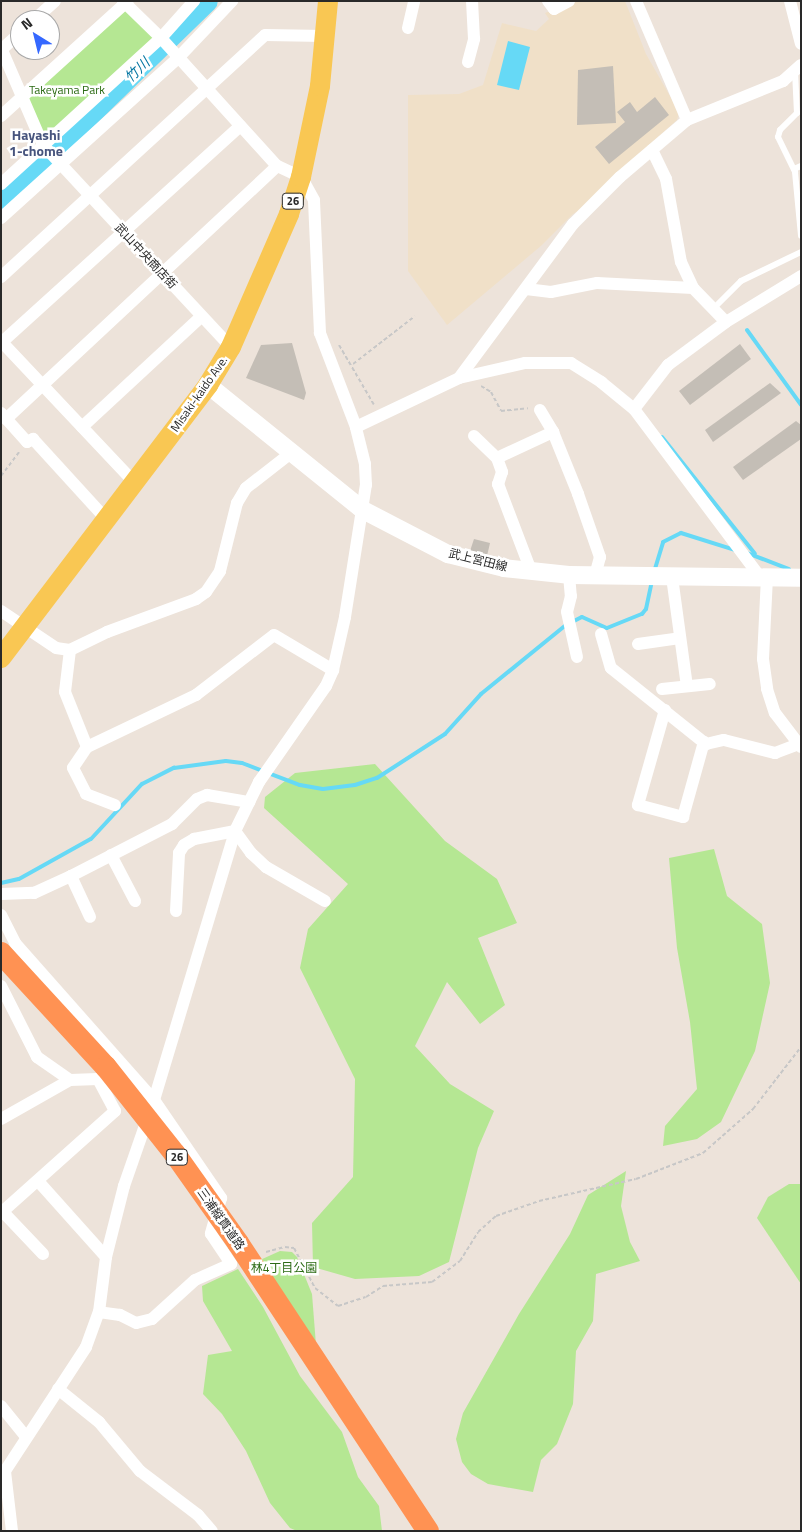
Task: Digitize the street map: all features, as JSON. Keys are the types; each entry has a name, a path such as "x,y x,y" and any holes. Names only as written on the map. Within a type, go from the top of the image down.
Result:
{"highway":[{"name":"三浦縦貫道路","path":"4,943 152,1124 238,1243 325,1382 396,1490 428,1531"},
{"name":"三浦縦貫道路","path":"1,963 100,1072 163,1149 325,1382"},
{"name":"三浦縦貫道路","path":"396,1490 417,1531"},
{"name":"26","path":"396,1490 412,1531"},
{"name":"26","path":"396,1490 438,1531"}],"main road":[{"name":"Misaki-kaido Ave.","path":"1,658 208,385 231,347 289,214 301,177 320,86 328,1"},
{"name":"武上宮田線","path":"208,385 363,510 448,554 531,572 570,575 801,578"}],"street":[{"path":"45,10 55,1"},
{"path":"1,184 161,38 194,1"},
{"path":"1,218 178,58 232,1"},
{"path":"408,28 414,1"},
{"path":"468,62 474,39 472,1"},
{"path":"548,1 554,9 569,1"},
{"path":"636,1 687,120"},
{"path":"790,1 797,17 801,44"},
{"path":"1,116 126,2 277,166 301,177 314,200 317,219 322,347 356,427 365,464 363,510 333,670 249,802 235,831 154,1100 124,1186 106,1257 99,1312 86,1347 25,1436 3,1472 12,1531"},
{"path":"1,277 91,198 265,35 326,36"},
{"name":"武山中央商店街","path":"2,49 43,145 231,347"},
{"path":"462,378 573,224 652,150 687,120 746,98 783,81 798,68"},
{"path":"134,483 2,342 240,126"},
{"path":"652,150 666,179 681,262 693,288 726,322"},
{"path":"107,520 33,439 27,442 4,416 42,384 277,166"},
{"path":"634,410 668,365 726,322 801,276"},
{"path":"526,289 551,292 597,284 693,288"},
{"path":"82,426 202,316"},
{"path":"356,427 462,378 525,363 571,363 634,410 764,577 763,659 767,689 775,713 800,746 775,753 724,740 704,742 611,668 601,634"},
{"path":"540,410 553,432 600,557 595,576"},
{"path":"497,458 553,432"},
{"path":"474,436 497,458 502,472 498,484 531,572"},
{"path":"1,611 56,648 70,650 107,632 196,599 206,592 220,571 237,503 246,488 291,453"},
{"path":"570,575 571,596 566,612 572,626 577,657"},
{"path":"659,577 680,638 687,686"},
{"path":"115,805 86,794 73,768 87,747 196,695 274,636 333,670"},
{"path":"638,644 680,638"},
{"path":"70,650 65,692 87,747"},
{"path":"662,689 710,684"},
{"path":"665,710 638,805 683,817 704,742"},
{"path":"1,894 34,893 71,876 172,824 197,799 207,795 249,802"},
{"path":"235,831 266,867 325,901"},
{"path":"176,911 179,853 184,845 194,839 235,831"},
{"path":"111,855 135,901"},
{"path":"71,876 90,917"},
{"path":"1,915 4,943 154,1100 221,1198 211,1234 231,1264 195,1280 152,1319 136,1323 120,1315 99,1312"},
{"path":"1,986 36,1057 70,1080"},
{"path":"1,1119 70,1080 98,1079 122,1067"},
{"path":"42,1254 2,1213 115,1111 98,1079"},
{"path":"38,1181 106,1257"},
{"path":"58,1389 99,1422 140,1471 198,1515 212,1531"},
{"path":"1,1406 25,1436"}],"lane":[{"path":"798,68 797,114 780,130 778,137 782,150 797,167 801,236"},
{"path":"714,308 741,281 801,252"}],"path":[{"path":"353,364 415,316"},
{"path":"336,341 353,364 380,416"},
{"path":"462,378 491,392 501,411 518,407 540,410"},
{"path":"1,476 27,442"},
{"path":"258,1255 285,1247 294,1248 315,1288 338,1306 366,1298 383,1286 432,1282 460,1261 478,1232 496,1216 539,1201 636,1179 703,1153 743,1120 801,1047"}],"shaded area":[{"path":"575,1 625,1 646,54 679,112 677,120 630,162 590,204 573,214 542,245 447,325 408,271 408,95 459,94 483,85 502,23 536,31 549,19 545,13"}],"green space":[{"name":"Takeyama Park","path":"126,4 161,38 43,145 22,97"},
{"path":"375,764 445,841 497,879 517,923 478,938 505,1005 480,1024 447,982 415,1046 450,1084 494,1111 478,1148 449,1262 419,1276 355,1279 313,1267 312,1223 353,1177 355,1079 300,968 308,929 348,884 264,808 265,797 295,773"},
{"path":"714,849 727,896 762,924 770,983 755,1051 721,1122 697,1139 663,1146 665,1126 697,1089 690,1022 677,948 669,858"},
{"path":"626,1171 621,1206 630,1242 640,1261 596,1274 593,1321 576,1351 573,1404 557,1444 541,1460 533,1492 488,1484 471,1474 462,1462 456,1439 463,1413 519,1314 570,1234 588,1195"},
{"path":"789,1184 801,1184 801,1284 757,1218 768,1197"},
{"name":"林4丁目公園","path":"280,1251 292,1252 297,1257 312,1294 316,1345 260,1260"},
{"path":"238,1269 263,1307 300,1376 342,1432 358,1477 379,1506 382,1531 297,1531 290,1528 270,1503 246,1451 222,1414 203,1394 208,1355 232,1351 203,1301 202,1286"}],"water":[{"path":"508,41 530,47 519,90 497,85"}],"building":[{"path":"613,66 616,123 577,125 578,70"},
{"path":"655,97 669,115 609,164 595,147 625,122 617,112 630,102 637,112"},
{"path":"292,343 306,393 304,400 246,378 261,345"},
{"path":"740,344 751,359 690,405 679,391"},
{"path":"770,383 781,393 713,442 705,430"},
{"path":"796,421 801,425 801,439 743,480 733,467"},
{"path":"474,539 490,543 487,556 470,551"}],"waterway":[{"name":"竹川","path":"1,201 207,1"},
{"path":"747,330 801,405"},
{"path":"662,437 755,554"},
{"path":"654,572 663,542 681,533 735,550"},
{"path":"747,553 789,569"},
{"path":"572,622 582,617 607,628 642,614 646,609 652,581"},
{"path":"1,883 19,879 91,839 142,784 174,768 226,761 242,763 300,785 323,789 355,785 377,778 445,734 481,694 566,625"}],"district":[{"name":"Hayashi 1-chome","path":"36,144"}]}
